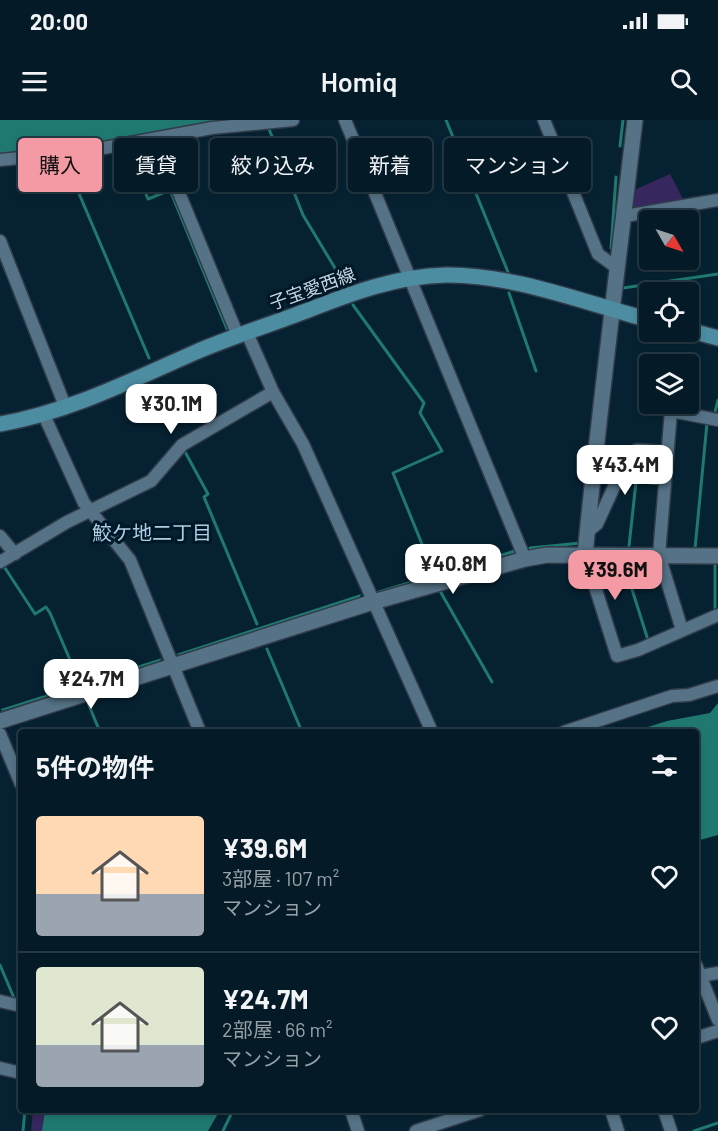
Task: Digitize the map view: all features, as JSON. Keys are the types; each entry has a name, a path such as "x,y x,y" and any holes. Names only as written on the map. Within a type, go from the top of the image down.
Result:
{"main road":[{"name":"子宝愛西線","path":"0,424 118,389 197,352 361,290 411,278 448,275 486,278 639,317"},
{"path":"699,333 718,338"}],"street":[{"path":"160,138 212,128 293,120"},
{"path":"345,120 525,558"},
{"path":"635,120 625,216 610,309 585,555 617,656 638,650 718,615"},
{"path":"548,121 598,254 617,268"},
{"path":"0,160 114,146"},
{"path":"179,192 242,335 303,444 431,729"},
{"path":"625,216 718,200"},
{"path":"0,241 65,406"},
{"path":"0,562 91,510 151,481 182,445 273,392"},
{"path":"682,630 659,555 671,411 718,420"},
{"path":"43,413 84,503 130,560 199,729"},
{"path":"587,532 597,524 618,478 637,450 667,452"},
{"path":"0,536 15,554"},
{"path":"0,721 373,602 525,558 585,555 718,555"},
{"path":"573,729 672,696 689,695 718,686"},
{"path":"0,734 18,776"},
{"path":"699,970 718,973"},
{"path":"699,972 718,1020"},
{"path":"0,1001 18,1005"},
{"path":"699,1037 718,1031"},
{"path":"0,1068 18,1072"},
{"path":"352,1113 358,1131"},
{"path":"416,1131 471,1113"},
{"path":"612,1113 618,1131"},
{"path":"665,1113 671,1131"}],"shaded area":[{"path":"0,120 239,120 131,138 114,138 114,141 102,143 102,138 18,138 18,152 0,154"},
{"path":"670,174 684,201 636,209 630,205 632,191"},
{"path":"361,594 359,599 179,655 176,654"},
{"path":"162,658 159,662 2,711 1,709"},
{"path":"718,703 718,835 699,840 699,729 642,729 667,721 710,713"},
{"path":"33,1113 45,1113 42,1131 31,1131"},
{"path":"45,1113 218,1113 208,1131 42,1131"}],"waterway":[{"path":"446,120 508,272"},
{"path":"620,146 623,120"},
{"path":"269,129 303,215 344,283"},
{"path":"611,248 616,177"},
{"path":"78,192 149,358"},
{"path":"145,192 148,199 165,192"},
{"path":"171,192 227,329"},
{"path":"623,288 718,274"},
{"path":"509,293 536,371"},
{"path":"353,305 424,403 420,413 442,451 393,473 433,571"},
{"path":"715,412 718,400"},
{"path":"695,549 707,423"},
{"path":"184,450 208,494 204,497 257,624"},
{"path":"621,480 661,484"},
{"path":"629,546 636,482"},
{"path":"530,548 581,543"},
{"path":"379,592 515,551"},
{"path":"624,564 648,640"},
{"path":"715,565 715,611"},
{"path":"5,568 35,614 46,607 50,613 79,681"},
{"path":"440,591 492,682"},
{"path":"267,649 301,729"},
{"path":"88,703 99,729"},
{"path":"0,965 14,998"},
{"path":"23,1131 25,1113"},
{"path":"223,1131 232,1113"},
{"path":"694,1131 718,1123"}],"district":[{"name":"鮫ケ地二丁目","path":"152,532"}]}
